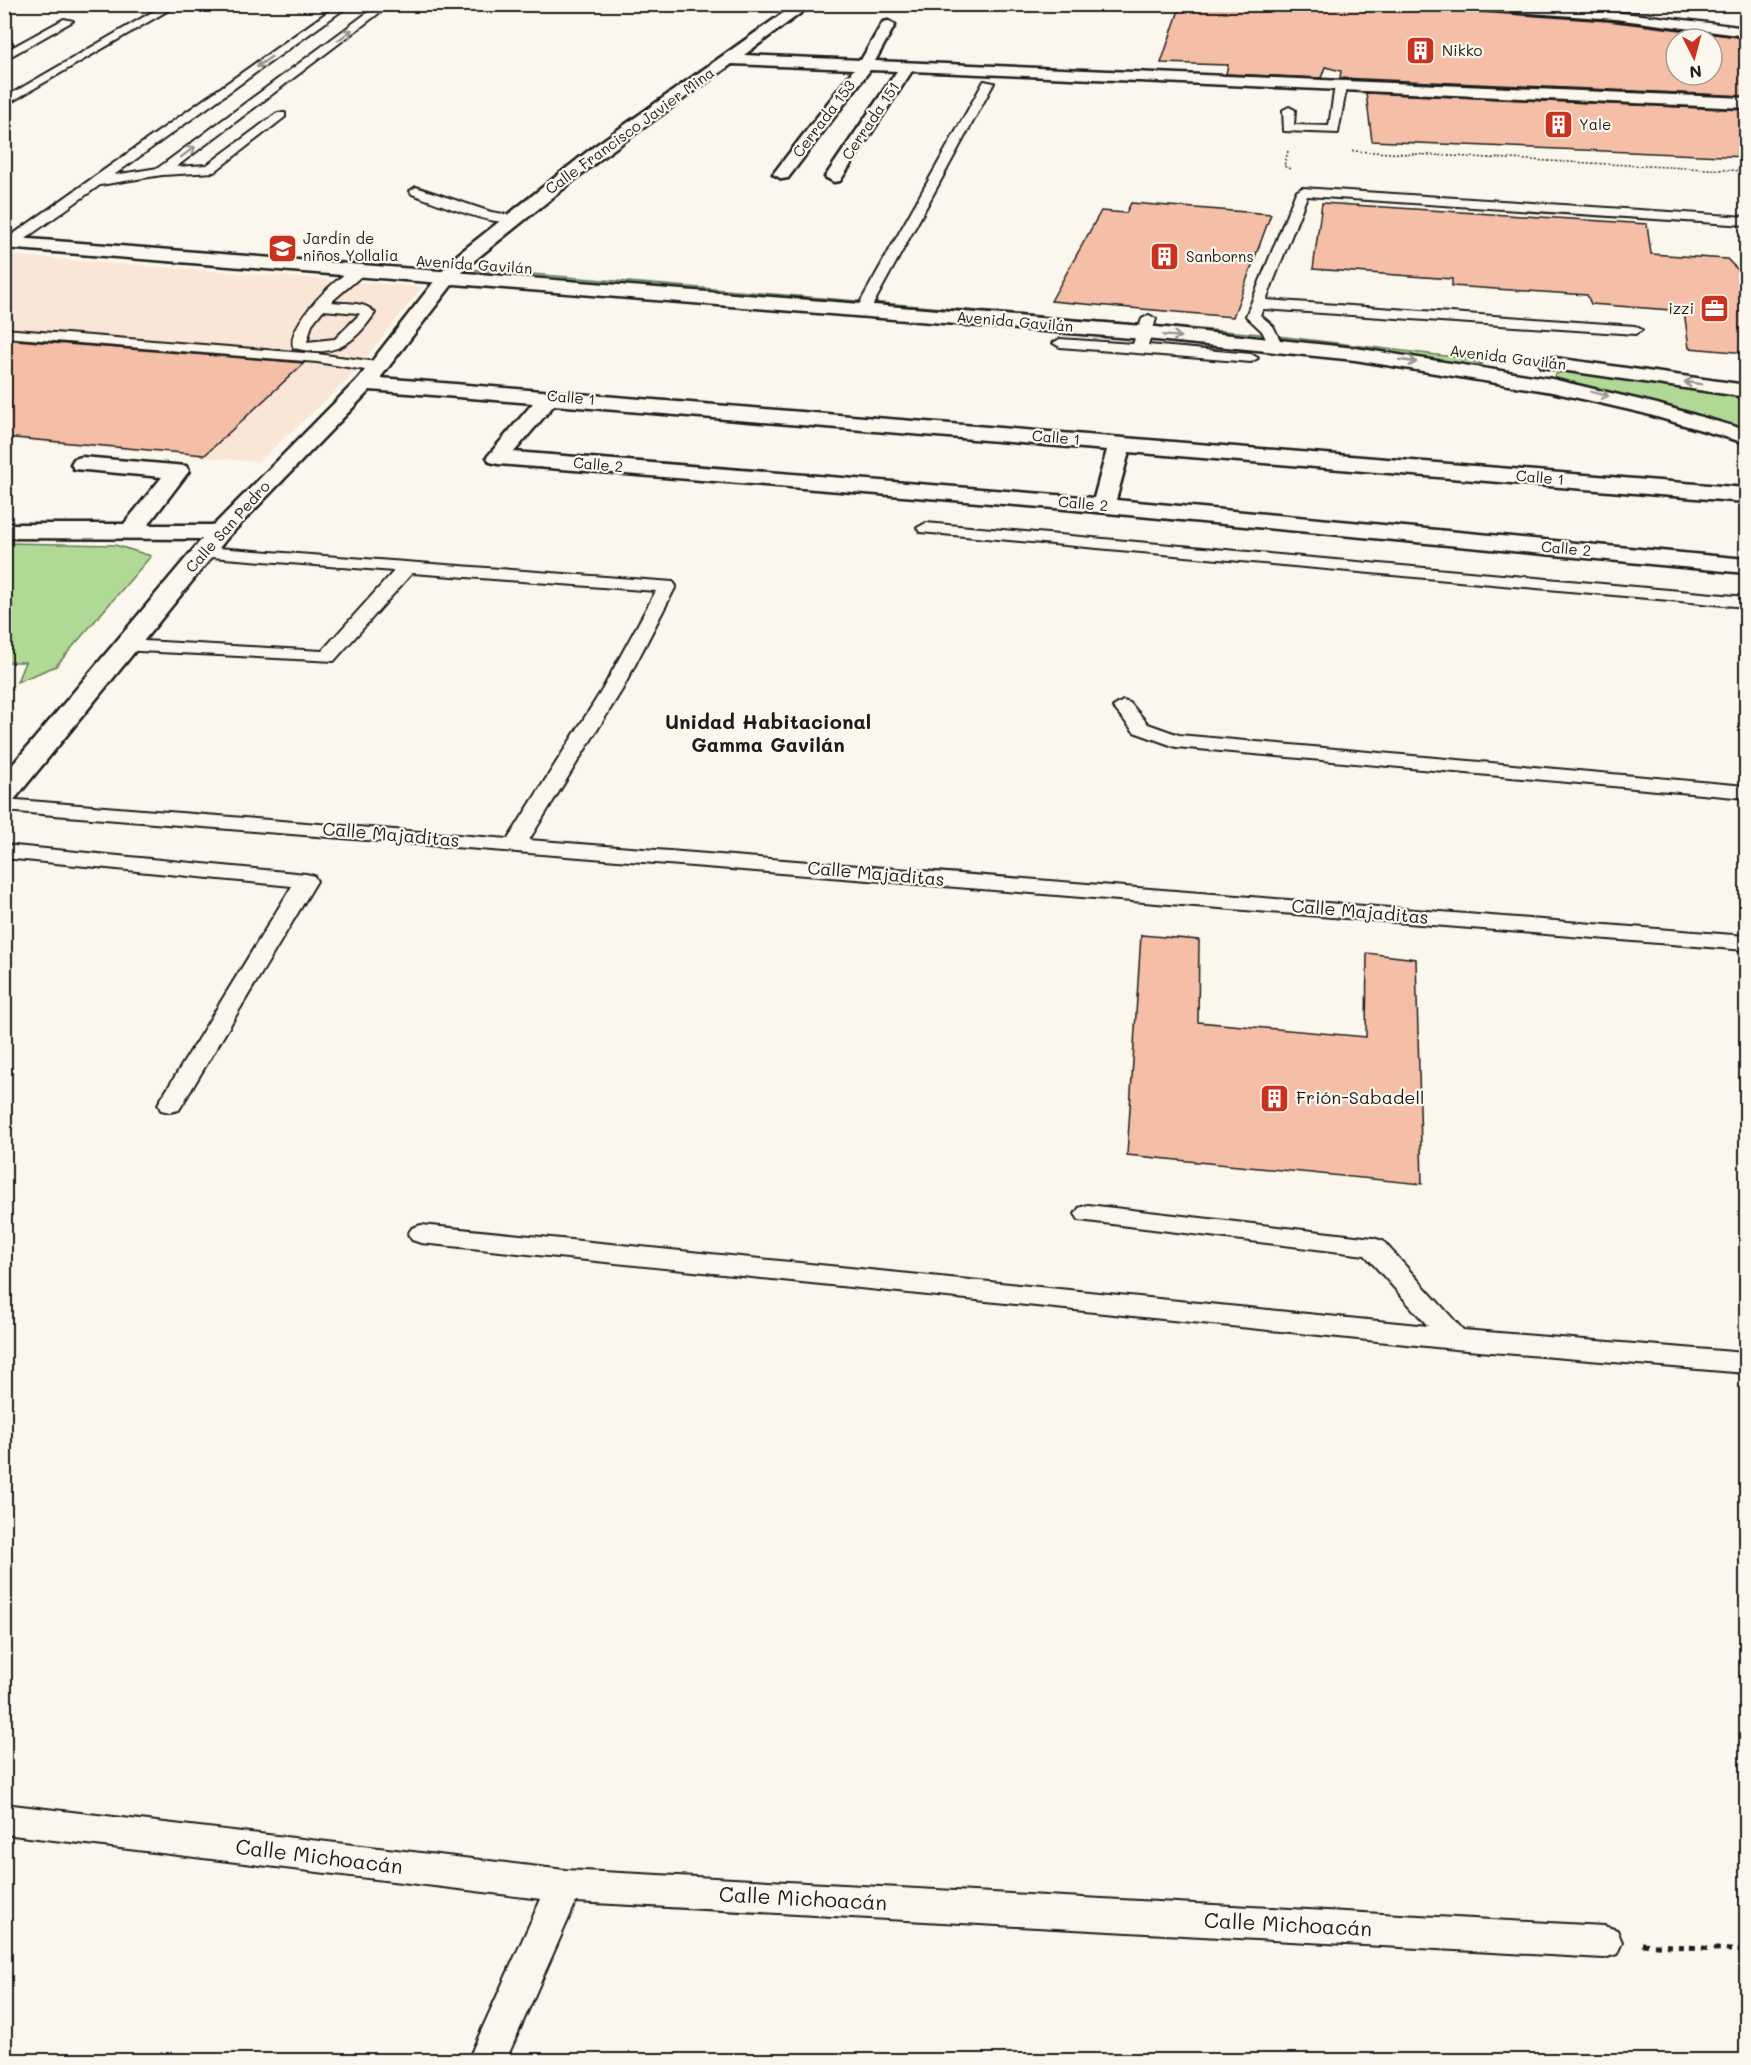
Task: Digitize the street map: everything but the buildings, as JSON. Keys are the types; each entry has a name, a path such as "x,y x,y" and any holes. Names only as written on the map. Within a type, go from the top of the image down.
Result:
{"street":[{"name":"Calle Francisco Javier Mina","path":"453,270 511,219 598,152 806,4"},
{"path":"1463,4 1619,10 1746,32"},
{"name":"Cerrada 153","path":"782,174 866,64 888,25"},
{"path":"730,58 1746,103"},
{"name":"Cerrada 151","path":"834,177 908,66"},
{"name":"Avenida Gavilán","path":"6,238 27,231 453,270 867,303 1145,334 1271,337 1373,348 1522,369 1746,390"},
{"name":"Avenida Gavilán","path":"6,238 361,269 453,270"},
{"name":"Calle San Pedro","path":"4,794 220,532 371,375 453,270"},
{"name":"Avenida Gavilán","path":"1373,348 1504,357"},
{"name":"Avenida Gavilán","path":"1522,369 1670,412 1746,437"},
{"name":"Calle 1","path":"371,375 550,396 1746,495"},
{"name":"Calle 2","path":"550,396 498,457 1103,506 1746,566"},
{"path":"1103,506 1120,443"},
{"path":"82,464 178,471 131,531"},
{"path":"4,531 220,532"}],"lane":[{"path":"4,103 174,4"},
{"path":"27,231 346,4"},
{"path":"162,171 386,4"},
{"path":"4,57 68,21"},
{"path":"286,46 328,48"},
{"path":"867,303 988,83"},
{"path":"1288,110 1288,128 1334,129 1341,85"},
{"path":"95,182 162,171 210,169 281,115 196,110"},
{"path":"416,191 489,216 511,219"},
{"path":"1271,337 1253,315 1302,192 1746,221"},
{"path":"321,306 361,269"},
{"path":"1257,304 1635,330"},
{"path":"4,333 317,358 371,375"},
{"path":"1060,343 1145,334 1251,358"},
{"path":"926,528 1746,602"},
{"path":"204,552 667,586 612,690 514,845"},
{"path":"126,646 327,657 407,567"},
{"path":"1123,707 1141,728 1176,741 1746,792"},
{"name":"Calle Majaditas","path":"4,805 1746,943"},
{"path":"4,851 306,881 170,1104"},
{"path":"1088,1214 1373,1247 1455,1339"},
{"path":"421,1234 1455,1339 1746,1363"},
{"name":"Calle Michoacán","path":"4,1819 565,1886 1604,1942"},
{"path":"487,2061 565,1886"}],"path":[{"path":"1288,150 1284,166 1294,171"},
{"path":"1346,151 1746,171"},
{"path":"1604,1942 1746,1951"}],"shaded area":[{"path":"4,255 422,287 349,379 258,462 5,439"}],"green space":[{"path":"470,269 1260,334 1462,358 1483,364 1471,366 467,273"},
{"path":"1567,370 1746,392 1746,429 1681,409 1554,379 1556,374"},
{"path":"5,543 115,545 151,556 56,666 17,682 25,662 5,662"}],"place":[{"name":"Nikko","path":"1421,51"},
{"name":"Yale","path":"1558,125"},
{"name":"Jardín de niños Yollalia","path":"282,248"},
{"name":"Sanborns","path":"1165,257"},
{"name":"izzi","path":"1715,309"},
{"name":"Frión-Sabadell","path":"1275,1098"}],"district":[{"name":"Unidad Habitacional Gamma Gavilán","path":"768,734"}]}
